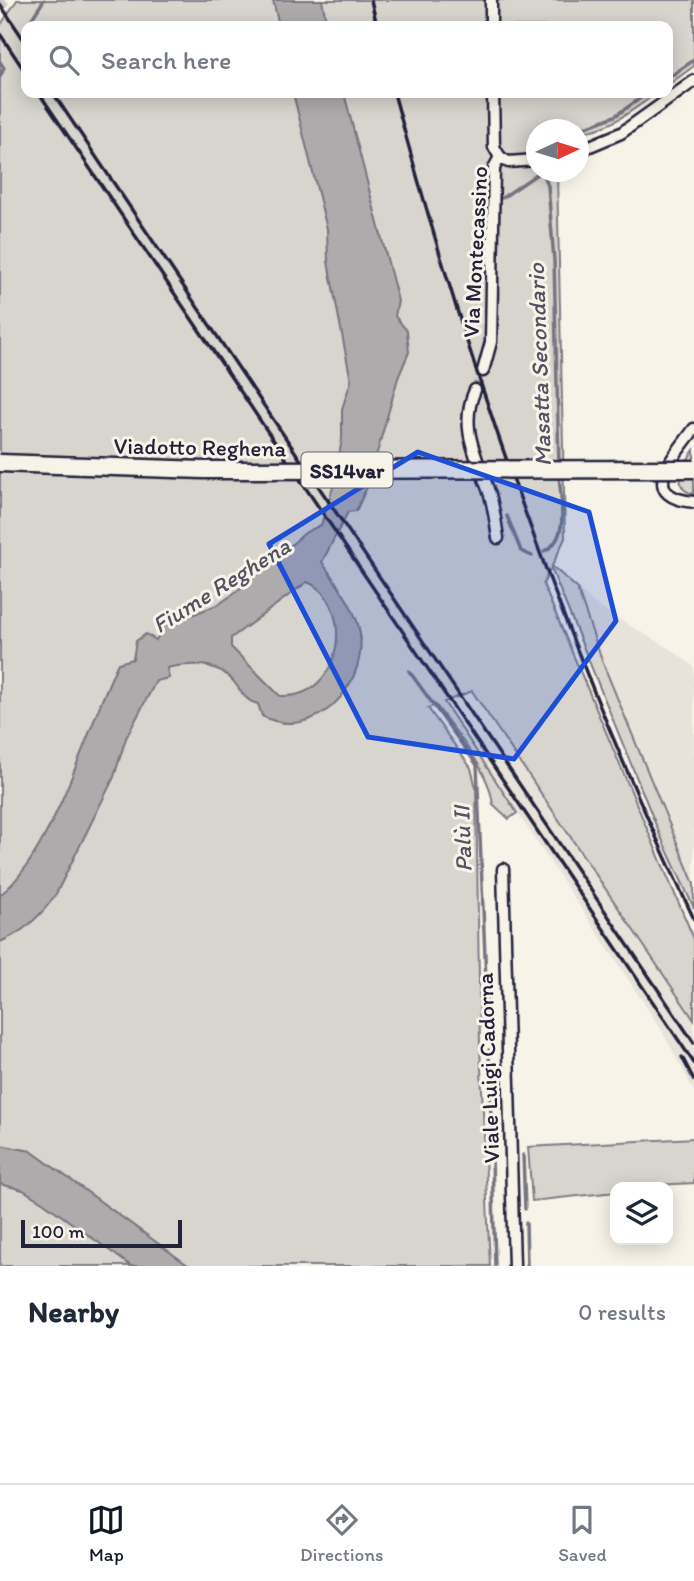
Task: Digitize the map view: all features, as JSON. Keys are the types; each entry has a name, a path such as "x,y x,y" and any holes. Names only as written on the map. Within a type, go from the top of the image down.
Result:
{"highway":[{"name":"Viadotto Reghena","path":"0,463 203,470 694,469"}],"street":[{"path":"491,0 491,21"},
{"path":"673,96 694,81"},
{"name":"Via Montecassino","path":"483,371 491,342 494,168 500,157 494,147 493,98"},
{"path":"589,147 621,133 670,98"},
{"path":"500,157 508,162 526,161"},
{"path":"475,390 469,402 468,432 490,494 498,538"},
{"path":"694,429 664,470 663,481 665,492 673,499 694,502"},
{"name":"Viale Luigi Cadorna","path":"503,869 514,1266"}],"highlighted area":[{"path":"418,452 589,512 616,621 514,759 368,737 269,544"}],"shaded area":[{"path":"17,0 694,0 694,66 673,81 673,21 21,21 21,98 650,98 610,124 589,131 589,119 526,119 526,182 557,182 565,538 552,566 577,588 604,666 694,884 694,908 660,835 551,568 543,584 694,939 694,1020 472,691 444,702 517,813 509,819 493,804 485,777 462,740 436,705 428,708 471,768 476,788 480,1046 490,1266 0,1266 0,26"},
{"path":"273,0 322,0 326,21 278,21"},
{"path":"294,98 345,98 398,301 395,316 407,331 409,352 398,378 368,485 356,511 348,512 322,562 345,596 358,625 360,654 355,673 346,690 333,705 318,716 300,722 281,722 262,716 258,704 247,698 220,670 203,665 167,668 169,678 156,681 126,738 114,777 56,894 32,922 0,942 0,895 19,876 53,820 118,663 133,659 136,641 146,634 156,640 164,626 219,604 306,532 321,525 334,484 342,439 342,409 351,381 328,262 327,229","holes":["307,582 322,593 332,608 337,627 336,648 330,667 318,683 302,693 280,696 231,647 231,638"]},
{"path":"694,450 694,494 682,487 681,475"},
{"path":"371,542 694,1020 694,1091 661,1029 339,544"},
{"path":"577,588 599,607 675,652 694,667 694,884 604,666"},
{"path":"694,1138 694,1183 610,1182 610,1193 532,1201 528,1147"},
{"path":"0,1145 31,1151 189,1266 131,1266 44,1203 23,1190 0,1184"}],"waterway":[{"path":"30,21 44,0"},
{"name":"Masatta Secondario","path":"673,75 694,60"},
{"path":"0,62 4,68 0,77"},
{"name":"Masatta Secondario","path":"589,126 615,116 641,98"},
{"path":"502,198 526,182"},
{"name":"Masatta Secondario","path":"547,182 554,260 559,466"},
{"name":"Masatta Secondario","path":"544,551 558,537 561,528 559,474"},
{"path":"507,516 521,551 532,556"},
{"name":"Palù II","path":"409,671 477,765 488,1028"},
{"name":"Palù II","path":"489,1050 495,1266"},
{"path":"523,1155 525,1209"},
{"path":"526,1223 527,1266"}],"tunnel":[{"path":"0,6 4,0"},
{"path":"475,390 483,371"}],"railway":[{"path":"371,0 376,21"},
{"path":"0,4 21,36"},
{"path":"0,34 21,66"},
{"path":"42,98 694,1063"},
{"path":"56,98 694,1043"},
{"path":"395,98 455,304 525,513 605,718 694,919"},
{"path":"682,1057 694,1080"}],"water label":[{"name":"Fiume Reghena","path":"221,585"}]}
